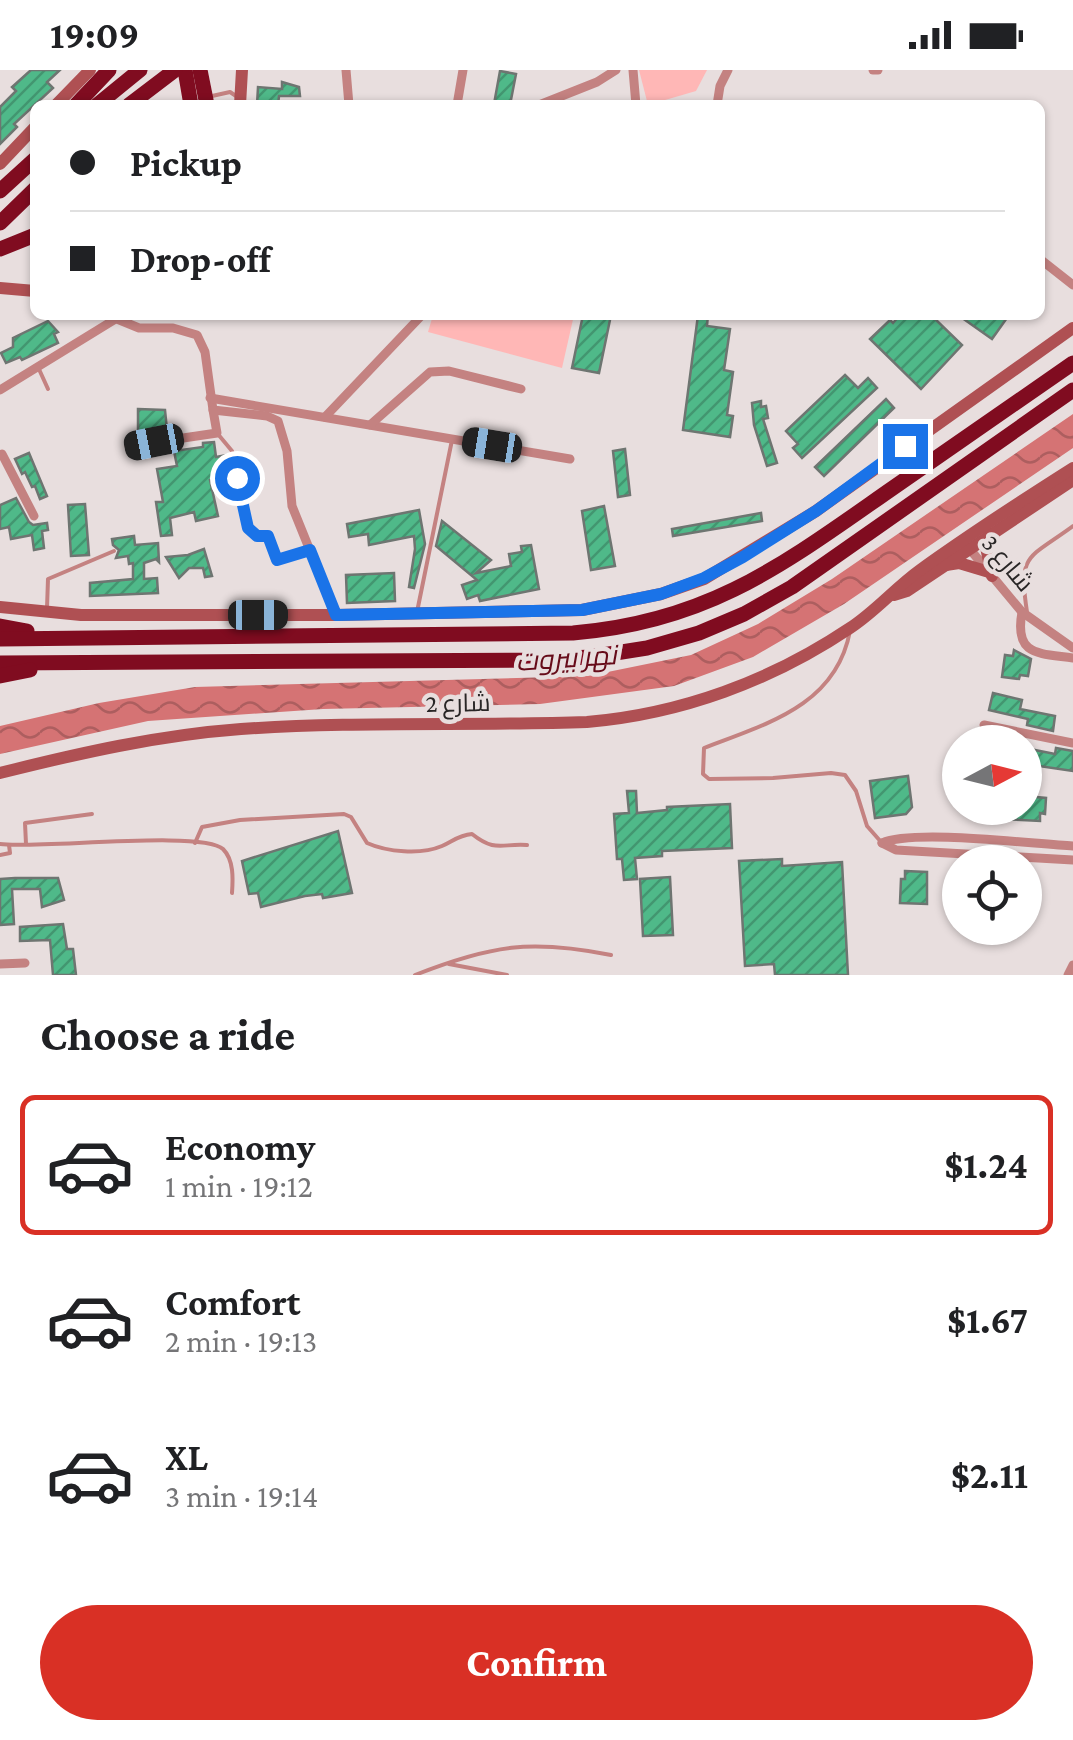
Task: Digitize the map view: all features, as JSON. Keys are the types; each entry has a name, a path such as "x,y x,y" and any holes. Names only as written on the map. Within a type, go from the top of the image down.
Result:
{"highway":[{"path":"81,100 109,70"},
{"path":"104,100 140,70"},
{"path":"136,100 175,70"},
{"path":"144,100 175,70"},
{"path":"185,70 191,100"},
{"path":"200,70 207,100"},
{"path":"16,175 30,152"},
{"path":"0,191 30,162"},
{"path":"0,223 30,194"},
{"path":"0,249 30,237"},
{"path":"0,639 574,634 668,616 747,586 784,564 1073,362"},
{"path":"0,663 535,660 609,654 667,643 724,624 780,596 1073,390"},
{"path":"0,626 66,638"},
{"path":"0,676 59,664"}],"street":[{"path":"61,100 90,70"},
{"path":"240,100 242,70"},
{"path":"346,70 349,100"},
{"path":"457,100 464,70"},
{"path":"632,70 635,100"},
{"path":"718,100 728,70"},
{"path":"552,100 598,82 611,71"},
{"path":"0,164 30,132"},
{"path":"1045,263 1073,284"},
{"path":"0,288 30,291"},
{"path":"0,390 115,320"},
{"path":"125,320 140,328 173,328 197,335 205,352 217,433 129,446"},
{"path":"325,417 417,320"},
{"path":"0,607 106,616 336,615 582,610 661,594 704,578 816,511 1073,328"},
{"path":"370,425 430,372 449,371 521,388"},
{"path":"210,398 570,458"},
{"path":"213,410 268,416 278,421 286,451 292,506 336,615"},
{"path":"1,451 34,516"},
{"name":"شارع 2","path":"0,773 117,746 242,729 626,719 686,706 754,680 851,628 902,583 966,544 1073,468"},
{"name":"شارع 2","path":"891,596 907,591 966,544 990,534 1073,480"},
{"path":"939,568 959,563 991,574 986,546 990,534"},
{"name":"شارع 3","path":"966,544 1025,614 1053,636 1070,642"},
{"name":"شارع 3","path":"1025,614 1019,637 1026,646 1043,653"},
{"path":"1053,636 1043,653 1073,658"},
{"path":"1042,737 1073,744"},
{"path":"882,843 894,838 1073,846"},
{"path":"882,843 896,850 942,853"},
{"path":"1042,858 1073,860"},
{"path":"0,964 25,963"},
{"path":"1068,975 1073,965"}],"lane":[{"path":"203,100 230,92 238,100"},
{"path":"38,367 48,389"},
{"path":"217,433 232,451 248,528 257,536 268,536 277,560 310,550"},
{"path":"417,612 453,439"},
{"path":"1025,614 1024,566 1073,526"},
{"path":"47,612 48,579 114,551"},
{"path":"851,628 846,652 817,692 782,719 704,748 703,774 708,778 773,778 831,772 845,775 856,791 867,826 882,843"},
{"path":"26,844 25,823 92,814"},
{"path":"195,842 202,826 344,814 367,842 391,850 438,848 460,835 472,834 498,848 527,846"},
{"path":"0,844 217,845 225,851 233,878 232,893"},
{"path":"0,855 10,854 9,845"},
{"path":"415,975 507,946 567,946 611,955"},
{"path":"445,964 507,975"}],"shaded area":[{"path":"639,70 707,70 696,91 665,100 647,100"},
{"path":"432,320 573,320 562,368 428,332"}],"water":[{"path":"1073,414 1073,448 844,604 753,657 674,686 540,704 323,709 148,721 0,754 0,726 99,703 195,687 588,676 691,655 758,624 832,579"}],"building":[{"path":"31,70 60,70 47,82 53,88 40,100 30,100 30,109 0,144 0,107 16,91 12,87"},
{"path":"500,71 516,74 511,100 495,100"},
{"path":"282,82 299,87 300,96 257,100 258,87 282,89"},
{"path":"582,320 610,320 599,373 572,368"},
{"path":"697,320 708,320 707,326 730,329 724,370 733,372 727,415 733,416 730,437 683,430"},
{"path":"890,320 936,320 962,345 921,389 870,339"},
{"path":"965,320 1005,320 992,339"},
{"path":"48,321 58,332 54,334 58,343 6,363 1,353 13,347 13,338"},
{"path":"845,375 858,388 868,378 877,388 802,458 793,448 798,444 786,431"},
{"path":"886,399 894,408 824,476 815,467"},
{"path":"761,401 761,407 766,406 768,418 763,419 777,463 767,466 754,425 752,403"},
{"path":"138,409 165,410 167,430 138,436"},
{"path":"214,442 216,457 227,455 230,471 221,472 222,478 210,480 218,516 196,521 194,512 170,518 172,535 161,536 156,502 163,502 157,469 177,466 174,451"},
{"path":"625,449 630,495 618,497 613,451"},
{"path":"29,453 47,496 40,499 15,459"},
{"path":"16,498 29,522 47,523 48,530 42,531 44,548 34,550 32,535 11,539 9,527 0,529 0,505"},
{"path":"85,504 89,555 71,556 68,505"},
{"path":"604,506 615,566 591,570 582,511"},
{"path":"419,510 425,544 414,588 409,587 414,536 369,545 368,534 349,537 347,524"},
{"path":"761,513 762,521 673,536 672,529"},
{"path":"442,521 491,560 476,573 511,566 509,554 522,552 521,546 531,545 539,589 480,601 478,595 467,599 462,585 477,580 436,546"},
{"path":"134,536 135,545 158,543 159,562 156,559 144,563 144,579 157,578 158,593 90,596 90,583 133,579 133,563 129,564 128,556 116,558 119,550 112,539"},
{"path":"204,549 212,576 205,577 203,568 189,568 179,578 166,557 188,555"},
{"path":"394,573 395,601 347,603 346,575"},
{"path":"1014,650 1031,659 1028,676 1002,677 1005,655 1013,656"},
{"path":"993,693 1022,700 1020,709 1055,716 1053,731 1042,728 1042,725 1027,725 1028,719 989,710"},
{"path":"1056,748 1073,751 1073,771 1042,766 1042,751 1055,754"},
{"path":"908,776 912,807 906,814 875,818 870,781"},
{"path":"627,791 636,791 637,813 667,807 730,804 732,848 662,851 662,856 635,858 637,879 624,880 622,859 617,859 614,814 629,813"},
{"path":"338,831 352,893 323,898 322,894 305,896 261,907 258,893 249,894 242,861"},
{"path":"782,859 782,866 842,862 848,975 775,975 774,964 745,966 739,861"},
{"path":"905,871 927,872 927,904 900,903"},
{"path":"670,877 673,935 643,936 640,879"},
{"path":"58,878 64,900 42,907 40,889 12,889 14,924 0,925 0,879"},
{"path":"63,924 67,949 73,949 76,975 53,975 50,940 20,941 20,927"}],"route":[{"path":"237,478 248,528 257,536 268,536 277,560 310,550 336,615 582,610 661,594 704,578 816,511 905,446"}],"water label":[{"name":"نهر بيروت","path":"566,658"}]}
